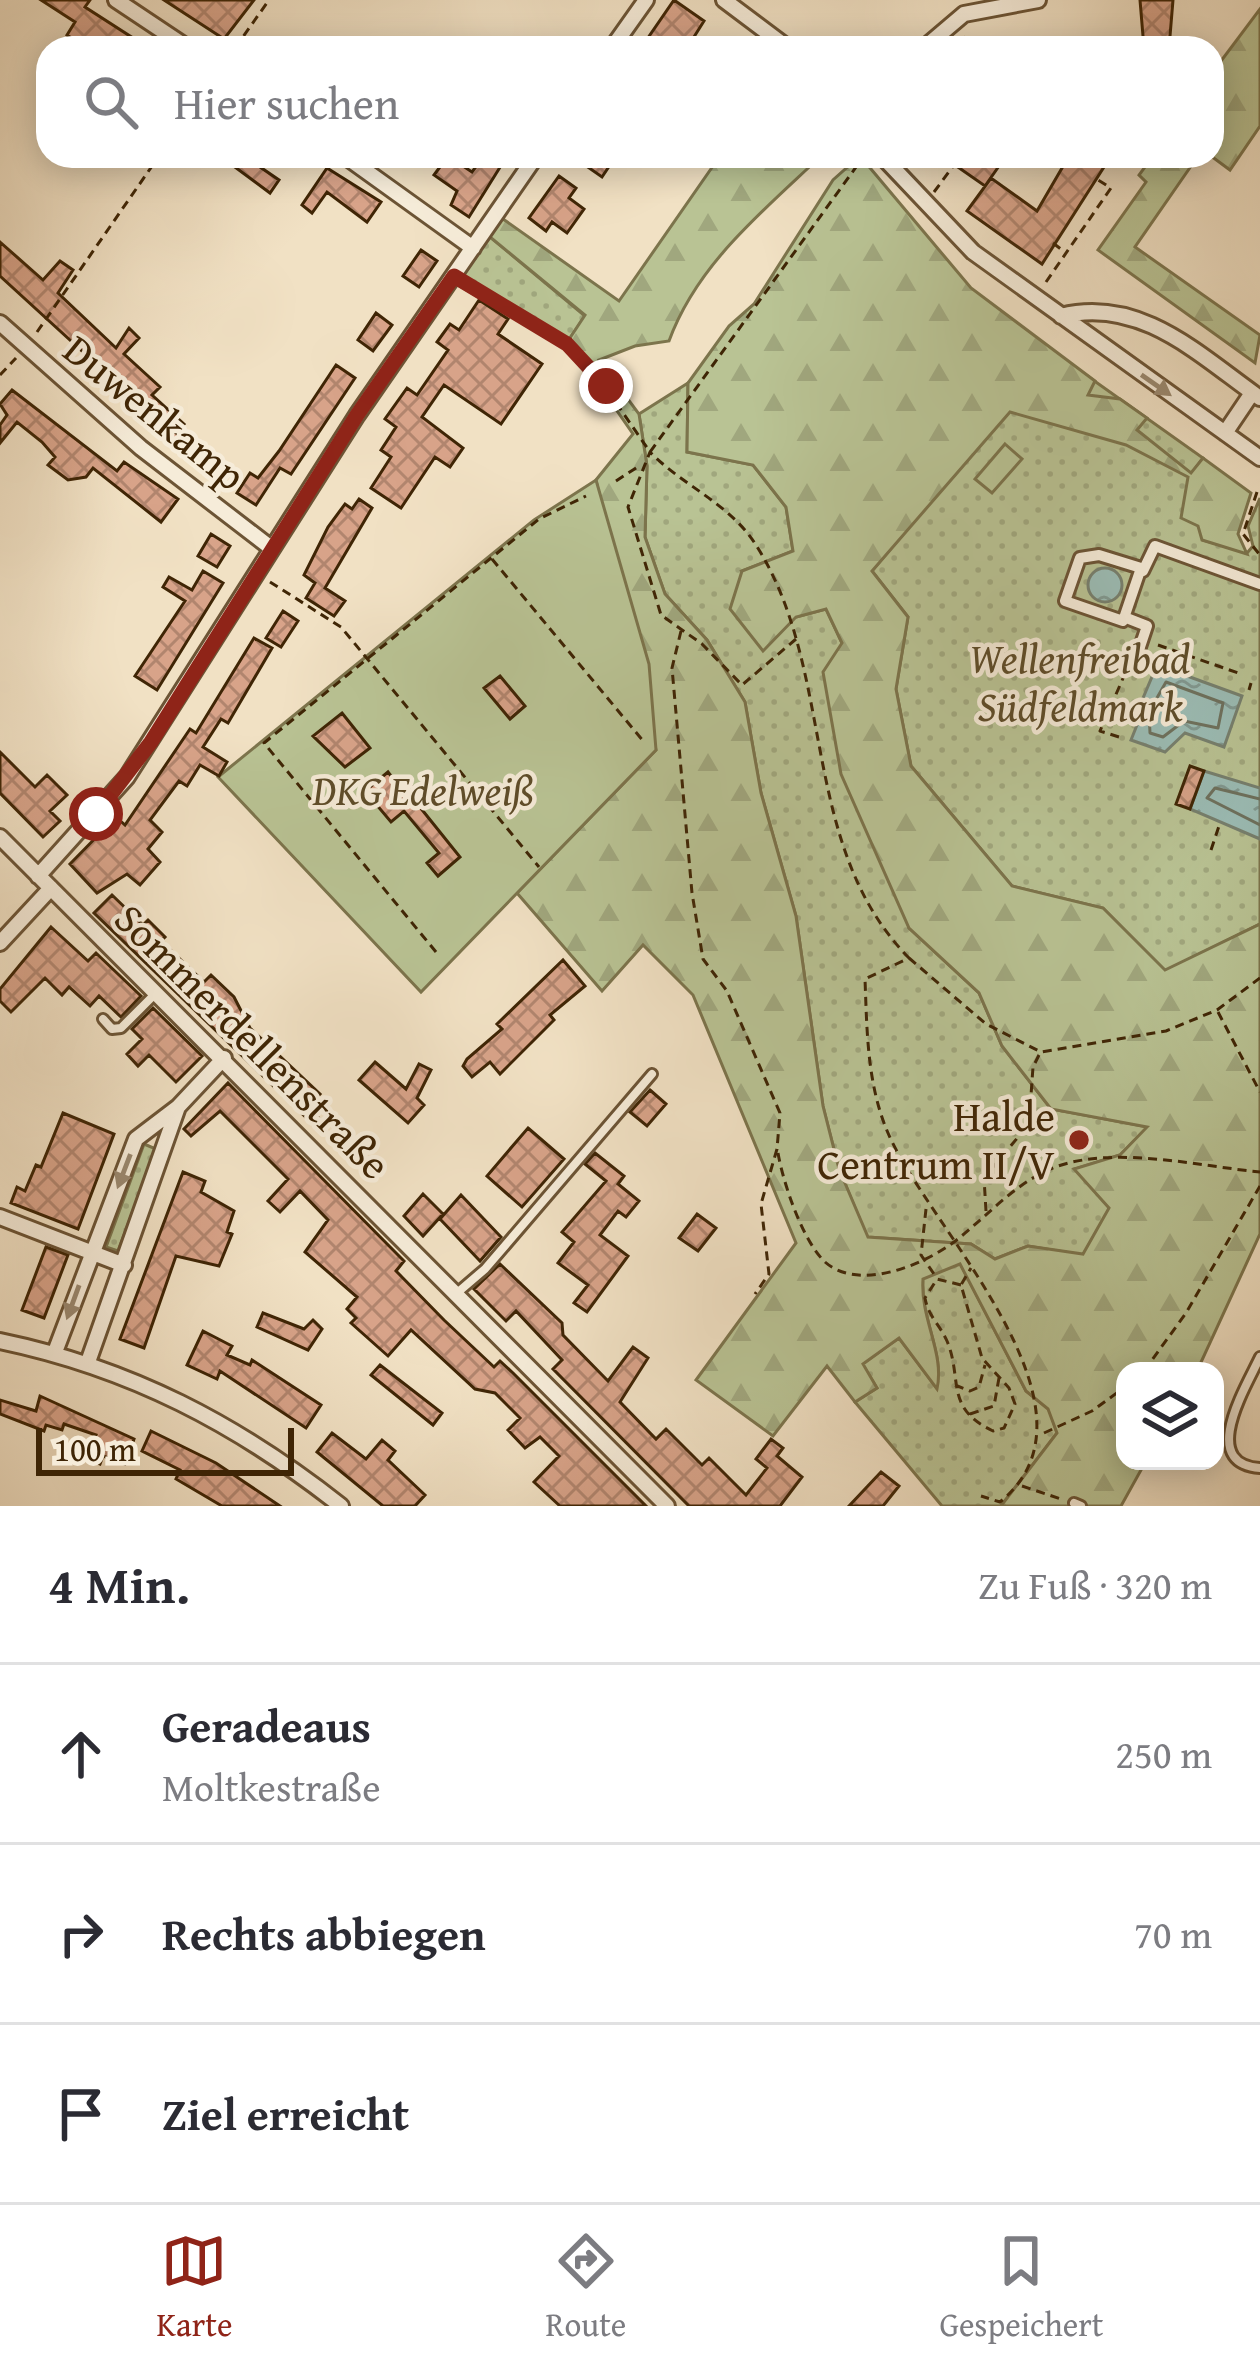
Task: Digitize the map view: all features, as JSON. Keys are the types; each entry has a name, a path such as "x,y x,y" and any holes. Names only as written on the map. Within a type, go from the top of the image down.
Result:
{"street":[{"path":"116,0 170,36"},
{"path":"620,36 646,0"},
{"path":"724,0 772,36"},
{"path":"937,36 983,8 1038,0"},
{"path":"362,168 473,248"},
{"path":"38,876 127,777 271,548 528,168"},
{"path":"892,168 973,252 1260,458"},
{"path":"1061,316 1077,312 1152,322 1258,391 1225,433"},
{"name":"Duwenkamp","path":"0,322 25,348 271,548"},
{"path":"1140,571 1123,621 1065,601 1080,558 1099,555 1145,572 1155,546 1260,584"},
{"path":"1124,617 1147,626 1137,656"},
{"name":"Sommerdellenstraße","path":"0,838 667,1506"},
{"path":"0,943 51,888"},
{"path":"55,1352 136,1139 178,1107 224,1058"},
{"path":"88,1362 178,1107"},
{"path":"0,1217 124,1265"},
{"path":"0,1341 88,1362 212,1416 341,1506"}],"lane":[{"path":"103,1019 112,1029 121,1028 157,992"},
{"path":"457,1293 485,1269 652,1074"},
{"path":"1260,1357 1227,1426 1232,1455 1245,1467 1260,1468"}],"path":[{"path":"243,36 268,0"},
{"path":"948,26 963,36"},
{"path":"0,375 25,348 151,168"},
{"path":"616,481 650,452 855,168"},
{"path":"925,206 951,168"},
{"path":"1035,299 1111,188 1095,178"},
{"path":"1053,243 1066,253"},
{"path":"454,276 567,344 590,365 650,452 752,539 796,639 809,684 829,813 860,889 909,958 986,1024 1041,1052 1166,1031 1217,1010 1260,978"},
{"path":"643,461 628,507 661,616 682,629 742,685 796,639"},
{"path":"1257,492 1243,534 1260,555"},
{"path":"436,952 263,743 371,661 539,520 586,496"},
{"path":"492,559 644,742"},
{"path":"256,573 341,627 539,866"},
{"path":"682,629 672,668 692,893 703,959 727,991 779,1113 784,1189 826,1262 861,1276 922,1260 952,1244 1028,1180 1080,1160 1260,1172"},
{"path":"1143,640 1241,674"},
{"path":"1119,737 1100,731 1124,676 1123,662"},
{"path":"1249,690 1251,682"},
{"path":"1211,850 1219,826"},
{"path":"909,958 865,980 868,1050 888,1133 926,1205 972,1267 1023,1359 1041,1434 1020,1486 998,1504 981,1496"},
{"path":"1217,1010 1260,1092"},
{"path":"986,1213 981,1198 984,1178 1029,1124 1033,1066 1041,1052"},
{"path":"755,1294 769,1274 761,1204 778,1149"},
{"path":"1151,1362 1186,1313 1260,1186"},
{"path":"926,1205 922,1260 937,1279"},
{"path":"961,1285 972,1267"},
{"path":"954,1384 970,1391 979,1387 986,1369 982,1358 961,1285 948,1277 937,1279 925,1298 949,1345 954,1384 968,1414 993,1431 1013,1418 1015,1404 982,1358"},
{"path":"968,1414 994,1406 998,1377"},
{"path":"1041,1434 1092,1411 1116,1394"},
{"path":"1020,1486 1077,1504"}],"green space":[{"path":"1260,9 1260,126 1230,170 1224,166 1224,57"},
{"path":"712,168 808,168 714,263 669,341 635,346 599,360 639,414 647,466 645,537 665,594 707,640 745,702 761,793 796,916 823,1106 839,1169 868,1237 971,1244 995,1259 1028,1246 1083,1254 1109,1208 1074,1169 1120,1155 1147,1127 1051,1109 1002,1046 979,993 909,928 841,774 823,672 842,643 826,609 796,617 763,651 730,609 742,571 793,551 786,507 753,465 687,452 688,383 729,326 754,304 833,180 846,168 870,168 971,288 1095,381 1088,395 1120,399 1147,418 1137,430 1191,473 1203,458 1251,493 1238,534 1247,554 1202,540 1198,526 1181,518 1188,477 1126,445 1010,412 872,571 908,617 896,689 911,766 1012,886 1103,908 1165,970 1260,924 1260,1234 1201,1362 1116,1362 1116,1470 1141,1470 1121,1506 1001,1506 1057,1433 1048,1409 1026,1391 960,1264 923,1279 938,1362 937,1389 899,1338 863,1364 877,1388 855,1402 827,1366 773,1436 696,1380 796,1243 693,995 643,945 602,991 517,893 656,750 596,480 633,434 590,372 564,347 585,315 484,232 496,214 619,301"},
{"path":"1144,168 1190,168 1135,247 1260,335 1255,363 1098,250 1146,182 1139,175"},
{"path":"484,232 585,316 564,347 451,281"},
{"name":"Wellenfreibad Südfeldmark","path":"1055,353 1203,458 1192,473 1203,540 1247,553 1253,546 1248,526 1260,498 1260,924 1165,971 1103,908 1012,886 911,766 896,689 908,617 872,571"},
{"path":"688,383 687,452 753,465 786,507 793,551 742,571 796,617 826,609 842,643 909,928 979,993 1002,1046 1051,1109 1148,1127 1120,1155 1075,1169 1110,1208 1083,1255 1028,1246 995,1259 971,1244 867,1237 839,1169 823,1106 796,916 761,793 745,702 707,640 665,594 645,537 647,466 639,414"},
{"path":"1005,444 1022,459 992,493 975,479"},
{"name":"DKG Edelweiß","path":"596,480 649,664 656,750 421,992 218,777 534,520"},
{"path":"144,1144 156,1149 118,1251 106,1247"},
{"path":"960,1263 1026,1391 1049,1409 1057,1433 1001,1506 942,1506 855,1402 877,1388 862,1364 899,1338 936,1387 938,1362 923,1278"}],"water":[{"path":"1105,568 1117,573 1122,585 1117,597 1105,602 1093,597 1088,585 1093,573"},
{"path":"1157,665 1242,696 1224,747 1185,733 1165,752 1131,740 1139,720 1135,717"},
{"path":"1204,771 1260,788 1260,839 1190,809"}],"building":[{"path":"41,0 90,0 85,7 130,36 68,36 75,22"},
{"path":"164,0 254,0 226,36"},
{"path":"674,0 704,21 695,36 649,36"},
{"path":"1140,0 1173,0 1170,36 1143,36"},
{"path":"236,168 262,168 279,180 270,193"},
{"path":"327,168 381,202 367,222 327,192 312,213 302,205"},
{"path":"439,168 472,172 500,168 469,217 451,205 457,191 434,175"},
{"path":"959,168 998,168 985,186"},
{"path":"1062,168 1103,168 1042,264 967,211 991,178 1037,211"},
{"path":"559,176 576,188 569,198 584,209 567,233 552,222 546,231 529,218"},
{"path":"0,242 43,280 60,261 73,270 58,293 116,348 129,328 139,338 124,354 160,387 152,395 184,424 176,433 190,442 182,453 150,427 155,420 142,406 0,276"},
{"path":"421,250 437,261 419,287 403,276"},
{"path":"479,300 508,319 498,334 542,364 501,424 444,385 422,417 463,448 450,467 435,457 401,508 371,488 391,457 381,450 396,427 385,419 407,388 417,395 448,350 437,342 450,324 459,330"},
{"path":"376,313 392,325 373,351 358,340"},
{"path":"336,365 355,378 291,474 280,468 256,505 237,493 250,473 258,478 279,451"},
{"path":"12,390 117,471 124,462 178,499 161,522 93,468 86,477 68,480 48,465 55,457 42,442 17,422 0,443 0,425 7,415 0,404"},
{"path":"359,499 372,508 325,588 345,601 334,616 306,598 315,583 304,575 328,527 345,504 352,509"},
{"path":"211,534 230,546 217,567 198,556"},
{"path":"203,571 223,583 157,690 135,676 185,601 163,587 169,577 192,590"},
{"path":"283,611 298,621 281,647 266,638"},
{"path":"254,638 272,648 228,723 221,719 203,747 227,762 219,776 200,765 187,786 179,781 150,820 162,832 148,849 160,862 140,885 127,874 97,893 70,864 116,817 125,825 190,729 196,733"},
{"path":"500,676 525,706 510,719 484,688"},
{"path":"342,713 370,748 345,767 313,736"},
{"path":"0,752 35,787 47,775 67,795 50,811 60,821 43,837 0,793"},
{"path":"1190,766 1204,771 1190,809 1176,804"},
{"path":"388,772 405,794 413,787 425,802 419,806 460,857 438,876 427,863 439,853 404,811 391,822 365,791"},
{"path":"112,895 143,925 148,920 165,937 161,941 204,982 211,975 234,997 250,1028 320,1094 310,1104 324,1127 320,1131 94,913"},
{"path":"51,927 88,961 96,953 141,996 121,1017 99,996 90,1006 69,987 62,995 45,978 11,1012 0,1001 0,989"},
{"path":"563,960 585,986 550,1015 554,1020 500,1074 490,1062 472,1077 463,1066 467,1059 502,1029 497,1024"},
{"path":"153,1008 202,1056 176,1082 149,1055 138,1066 127,1054 142,1039 132,1029"},
{"path":"375,1062 406,1089 419,1064 431,1070 417,1098 424,1105 408,1123 359,1080"},
{"path":"228,1083 404,1261 396,1271 444,1320 494,1367 500,1361 646,1506 560,1506 534,1482 559,1456 540,1437 525,1448 508,1430 520,1418 495,1393 475,1389 411,1330 388,1356 351,1323 356,1318 347,1309 357,1297 305,1252 328,1220 300,1191 280,1212 268,1201 288,1179 220,1111 191,1136 184,1129"},
{"path":"650,1090 666,1104 647,1126 630,1112"},
{"path":"63,1113 114,1134 78,1229 11,1203 17,1187 25,1191 36,1165 41,1167"},
{"path":"528,1128 564,1159 522,1207 487,1176"},
{"path":"595,1153 624,1176 618,1184 639,1201 626,1217 618,1211 600,1235 628,1256 587,1312 574,1303 588,1285 558,1263 574,1242 562,1232 606,1181 585,1164"},
{"path":"183,1172 205,1181 201,1192 234,1211 227,1232 232,1234 219,1266 176,1256 144,1348 120,1339"},
{"path":"423,1194 443,1214 423,1236 404,1216"},
{"path":"461,1195 501,1237 480,1261 440,1219"},
{"path":"697,1214 716,1228 698,1251 679,1238"},
{"path":"46,1247 68,1255 44,1318 22,1310"},
{"path":"500,1264 562,1323 563,1335 608,1381 633,1347 648,1358 620,1402 656,1439 666,1429 702,1465 709,1458 746,1495 767,1468 756,1459 771,1439 783,1448 777,1456 802,1477 780,1506 689,1506 553,1369 562,1360 516,1311 506,1321 474,1289"},
{"path":"263,1313 304,1329 313,1320 322,1329 308,1350 257,1327"},
{"path":"203,1331 232,1346 227,1355 250,1365 252,1360 321,1405 306,1428 220,1371 217,1379 187,1365"},
{"path":"380,1365 442,1413 433,1425 371,1375"},
{"path":"40,1396 134,1439 125,1464 103,1456 100,1464 87,1459 96,1435 64,1424 62,1430 46,1425 44,1431 0,1414 0,1400 36,1411"},
{"path":"151,1431 216,1463 280,1506 222,1506 176,1479 180,1470 142,1451"},
{"path":"332,1433 366,1459 382,1440 395,1451 388,1460 425,1495 415,1506 383,1506 317,1452"},
{"path":"881,1472 899,1486 883,1506 849,1506"}],"place":[{"name":"Halde Centrum II/V","path":"1079,1140"}],"route":[{"path":"96,814 151,742 357,415 454,276 567,344 606,386"}]}
